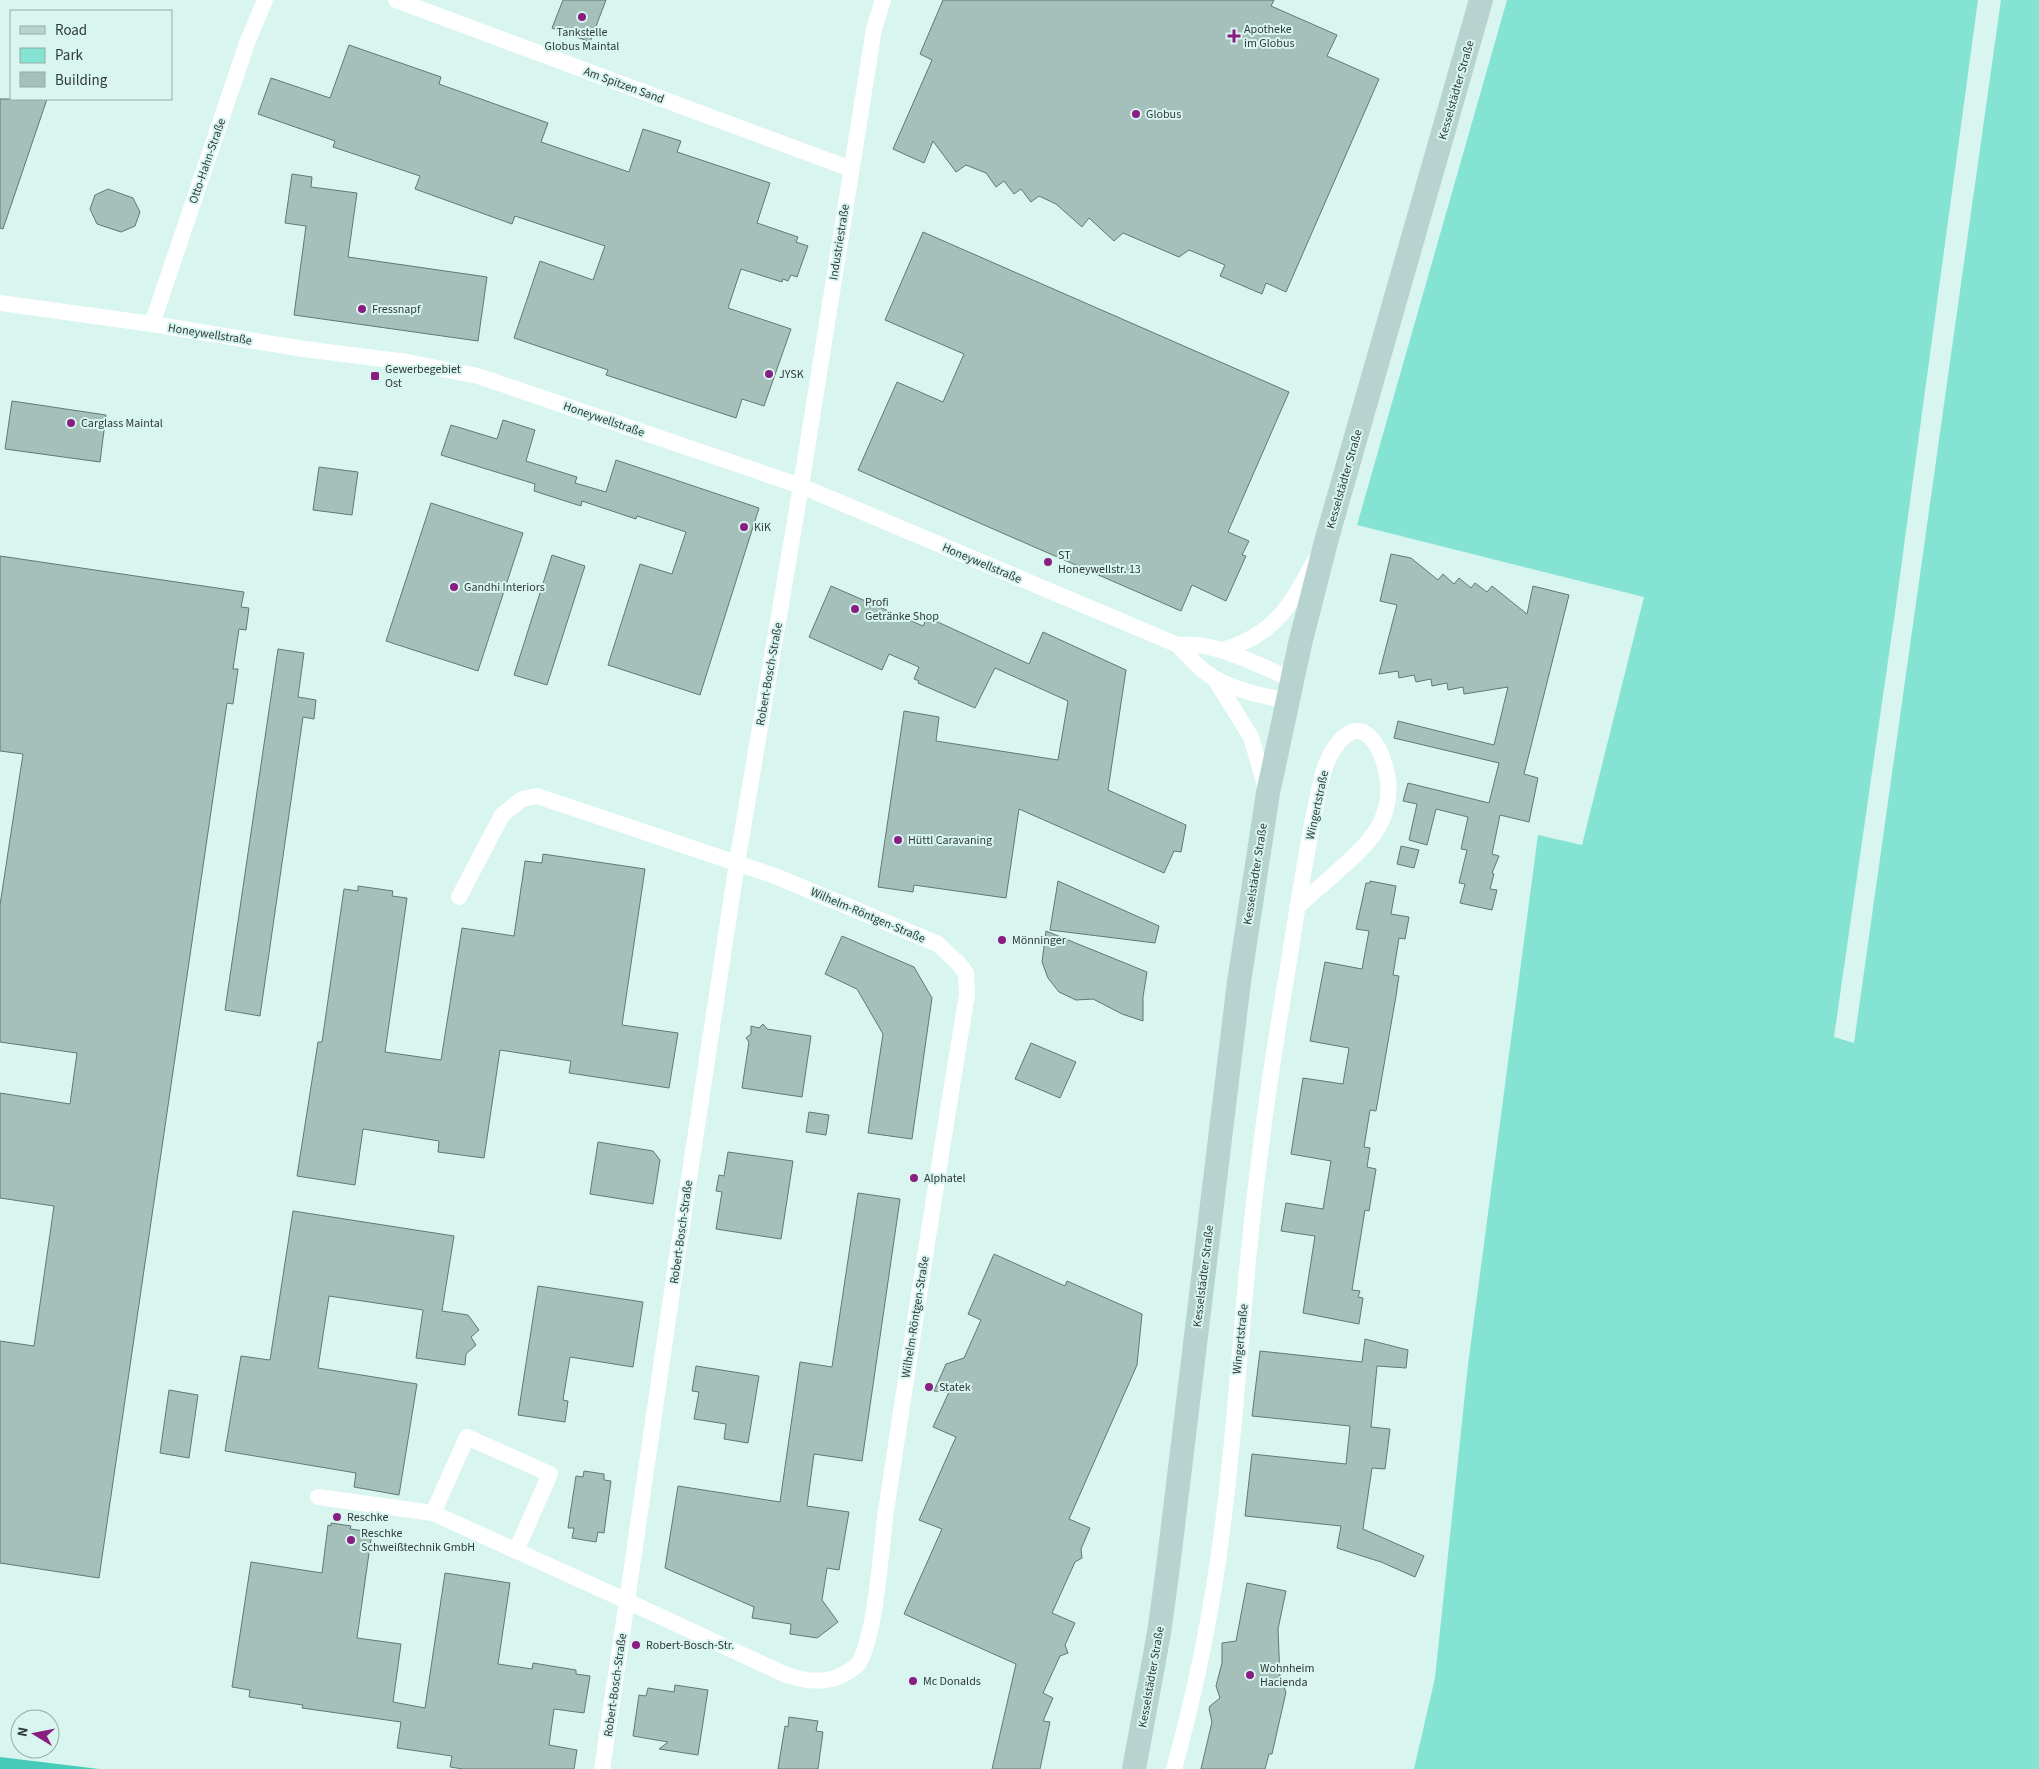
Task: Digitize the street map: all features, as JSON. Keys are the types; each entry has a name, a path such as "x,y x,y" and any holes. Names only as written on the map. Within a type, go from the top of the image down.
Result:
{"main road":[{"name":"Kesselstädter Straße","path":"1134,1769 1159,1633 1238,992 1268,793 1292,679 1327,538 1482,0"}],"street":[{"name":"Otto-Hahn-Straße","path":"152,324 247,43 265,0"},
{"name":"Am Spitzen Sand","path":"396,0 851,170"},
{"name":"Industriestraße","path":"801,486 874,29 883,0"},
{"name":"Honeywellstraße","path":"0,304 152,324 276,344 407,362 478,376 801,486 1178,644 1196,664 1215,679 1258,695 1288,702"},
{"name":"Robert-Bosch-Straße","path":"602,1769 678,1245 737,863 801,486"},
{"path":"1223,650 1243,644 1267,630 1295,598 1327,538"},
{"name":"Honeywellstraße","path":"1178,644 1193,643 1223,650 1292,679"},
{"name":"Honeywellstraße","path":"1215,679 1251,737 1268,793"},
{"name":"Wingertstraße","path":"1174,1769 1199,1667 1224,1515 1253,1211 1268,1087 1298,907 1313,821 1325,767 1334,749 1353,732 1362,731 1371,737 1386,765 1388,790 1386,810 1374,836 1362,850 1298,907"},
{"path":"459,897 502,815 522,799 537,796 737,863"},
{"name":"Wilhelm-Röntgen-Straße","path":"627,1601 784,1674 801,1680 823,1682 840,1677 857,1666 866,1646 873,1607 881,1542 930,1219 967,995 966,973 938,944 775,876 737,863"},
{"path":"433,1514 467,1436 550,1474 516,1551"},
{"path":"318,1497 433,1514 627,1601"}],"green space":[{"path":"1507,0 1978,0 1896,605 1834,1037 1854,1043 2001,0 2039,0 2039,1769 1414,1769 1435,1678 1468,1365 1538,835 1582,845 1644,597 1357,525"},
{"path":"0,1757 99,1769 0,1769"}],"building":[{"path":"563,0 606,0 590,42 552,28"},
{"name":"Globus","path":"943,0 1274,0 1271,6 1337,35 1327,56 1379,79 1286,292 1266,283 1262,294 1220,276 1225,265 1189,250 1179,257 1123,233 1114,241 1089,218 1082,227 1056,204 1039,196 1031,202 1021,189 1014,194 1004,181 996,187 986,173 966,165 956,172 933,141 924,163 893,149 932,60 920,54"},
{"path":"349,45 441,77 439,84 548,123 541,142 629,172 643,129 681,141 677,152 770,183 757,223 798,237 796,242 808,246 797,277 791,275 788,281 783,279 782,282 741,269 728,308 791,329 764,406 742,399 736,418 606,375 608,370 514,338 540,261 593,280 605,246 515,216 512,224 415,189 420,176 333,147 335,141 258,114 271,78 330,98"},
{"path":"0,99 47,100 3,229 0,228"},
{"path":"292,174 312,177 311,187 357,193 348,257 487,277 478,341 294,315 306,226 285,223"},
{"path":"108,189 133,198 140,212 135,226 121,232 97,224 90,209 95,195"},
{"path":"923,232 1289,392 1228,532 1249,541 1242,555 1246,556 1226,601 1192,585 1181,611 858,470 897,382 943,402 964,354 885,320"},
{"path":"12,401 106,415 100,462 5,449"},
{"path":"503,420 535,430 526,461 577,477 575,483 606,492 616,460 759,508 700,695 608,665 640,564 672,574 686,532 637,516 636,519 582,501 581,506 534,491 535,484 441,455 451,425 497,439"},
{"path":"319,467 358,472 352,515 313,510"},
{"name":"Gandhi Interiors","path":"431,503 523,533 478,671 386,641"},
{"path":"1391,554 1411,558 1438,580 1443,574 1454,584 1459,578 1471,588 1475,583 1487,592 1492,586 1527,614 1533,586 1569,595 1524,774 1538,778 1529,822 1500,815 1492,854 1499,856 1492,873 1494,874 1490,889 1497,890 1492,910 1460,903 1465,884 1459,883 1467,850 1461,849 1468,817 1436,809 1427,845 1409,840 1417,804 1403,801 1408,783 1489,803 1499,763 1394,738 1398,721 1494,745 1508,687 1464,694 1463,687 1448,690 1447,683 1432,686 1431,679 1416,682 1414,675 1399,678 1398,671 1379,674 1397,605 1380,601"},
{"path":"552,555 585,566 547,685 514,675"},
{"path":"0,556 244,592 241,607 249,608 246,630 239,629 233,669 238,669 233,704 227,703 99,1578 0,1563 0,1341 34,1346 54,1206 0,1198 0,1093 70,1104 77,1053 0,1042 0,905 23,754 0,751"},
{"path":"831,586 923,626 927,617 1029,664 1043,632 1126,670 1108,790 1186,825 1181,852 1174,851 1164,873 1019,809 1006,898 914,885 913,892 878,887 904,711 939,717 936,741 1058,760 1068,701 995,668 975,708 918,683 919,681 914,679 919,667 889,654 882,670 809,637"},
{"path":"278,649 304,653 298,697 316,700 314,719 303,717 260,1016 225,1010"},
{"path":"1401,846 1419,850 1414,868 1397,864"},
{"path":"543,854 645,869 622,1025 678,1033 669,1088 569,1073 571,1061 500,1050 484,1158 438,1152 439,1141 363,1129 355,1185 297,1176 318,1042 322,1042 344,889 358,891 358,886 393,891 392,896 407,898 385,1052 441,1060 462,928 514,936 525,861 542,863"},
{"path":"1058,881 1159,926 1155,943 1050,930"},
{"path":"1370,881 1396,886 1391,914 1409,917 1405,939 1399,938 1393,975 1399,976 1396,996 1376,1111 1370,1110 1364,1147 1370,1148 1367,1167 1376,1169 1369,1211 1365,1210 1352,1290 1360,1291 1358,1297 1363,1298 1359,1324 1303,1313 1315,1236 1281,1231 1286,1203 1323,1209 1331,1161 1291,1154 1303,1078 1343,1084 1349,1048 1310,1041 1325,962 1362,969 1369,931 1356,929 1366,883 1370,883"},
{"path":"1046,931 1147,972 1143,997 1143,1021 1122,1014 1093,999 1076,1000 1059,992 1048,978 1042,962"},
{"path":"842,936 914,967 932,998 912,1139 868,1133 883,1034 857,989 825,974"},
{"path":"763,1024 767,1029 811,1036 802,1097 742,1088 749,1042 746,1038 751,1034 751,1026 759,1028"},
{"path":"1031,1043 1076,1062 1060,1098 1015,1079"},
{"path":"809,1112 829,1115 826,1135 806,1132"},
{"path":"598,1142 653,1151 660,1160 653,1204 590,1194"},
{"path":"728,1152 793,1161 781,1239 716,1229 722,1192 716,1191 719,1175 724,1176"},
{"path":"858,1193 900,1199 862,1461 814,1454 807,1506 849,1512 839,1570 827,1568 822,1600 838,1622 817,1638 790,1634 791,1624 752,1618 754,1607 665,1568 678,1486 780,1502 800,1362 832,1367"},
{"path":"293,1211 454,1236 442,1311 468,1315 479,1330 471,1337 476,1345 466,1354 465,1365 416,1358 423,1310 329,1296 318,1368 417,1384 399,1495 354,1487 356,1473 225,1451 241,1356 270,1360"},
{"path":"994,1254 1065,1286 1067,1281 1142,1314 1137,1365 1069,1519 1090,1528 1081,1549 1082,1558 1075,1562 1052,1613 1075,1623 1065,1645 1068,1653 1060,1656 1043,1693 1053,1698 1043,1721 1050,1722 1040,1769 992,1769 1016,1664 904,1614 942,1529 919,1520 956,1437 933,1427 949,1392 934,1391 946,1364 964,1358 981,1320 968,1314"},
{"path":"538,1286 643,1302 633,1367 570,1357 563,1400 568,1401 565,1422 518,1415"},
{"path":"1365,1339 1408,1350 1406,1368 1377,1366 1371,1427 1390,1429 1385,1469 1372,1468 1363,1529 1424,1556 1415,1577 1381,1562 1337,1548 1341,1526 1245,1516 1252,1454 1346,1464 1350,1426 1252,1416 1260,1351 1362,1362"},
{"path":"696,1366 759,1376 748,1443 724,1439 726,1424 694,1419 699,1392 692,1391"},
{"path":"169,1390 198,1395 189,1458 160,1453"},
{"path":"584,1471 604,1474 604,1480 611,1481 604,1533 598,1532 596,1542 572,1538 574,1528 568,1528 576,1476 583,1477"},
{"path":"331,1523 351,1526 350,1529 372,1532 357,1638 401,1644 393,1702 425,1708 445,1573 510,1583 498,1664 532,1669 533,1663 576,1670 576,1674 590,1676 584,1713 554,1709 549,1745 577,1750 574,1769 463,1769 450,1767 452,1756 397,1748 401,1722 302,1708 303,1705 249,1697 250,1690 232,1687 251,1562 322,1573 328,1525 331,1526"},
{"name":"Wohnheim Hacienda","path":"1247,1583 1286,1591 1278,1629 1280,1678 1286,1692 1272,1754 1269,1754 1265,1769 1201,1769 1212,1722 1209,1709 1220,1698 1216,1686 1222,1663 1222,1643 1236,1641"},
{"path":"675,1685 708,1690 698,1755 659,1749 668,1742 633,1736 639,1695 646,1696 648,1688 674,1692"},
{"path":"789,1717 818,1721 816,1731 823,1732 818,1769 778,1769 785,1726 788,1727"}],"place":[{"name":"Tankstelle Globus Maintal","path":"582,17"},
{"name":"Apotheke im Globus","path":"1234,36"},
{"name":"Globus","path":"1136,114"},
{"name":"Fressnapf","path":"362,309"},
{"name":"JYSK","path":"769,374"},
{"name":"Gewerbegebiet Ost","path":"375,376"},
{"name":"Carglass Maintal","path":"71,423"},
{"name":"KiK","path":"744,527"},
{"name":"ST Honeywellstr. 13","path":"1048,562"},
{"name":"Gandhi Interiors","path":"454,587"},
{"name":"Profi Getränke Shop","path":"855,609"},
{"name":"Hüttl Caravaning","path":"898,840"},
{"name":"Mönninger","path":"1002,940"},
{"name":"Alphatel","path":"914,1178"},
{"name":"Statek","path":"929,1387"},
{"name":"Reschke","path":"337,1517"},
{"name":"Reschke Schweißtechnik GmbH","path":"351,1540"},
{"name":"Robert-Bosch-Str.","path":"636,1645"},
{"name":"Wohnheim Hacienda","path":"1250,1675"},
{"name":"Mc Donalds","path":"913,1681"}]}
